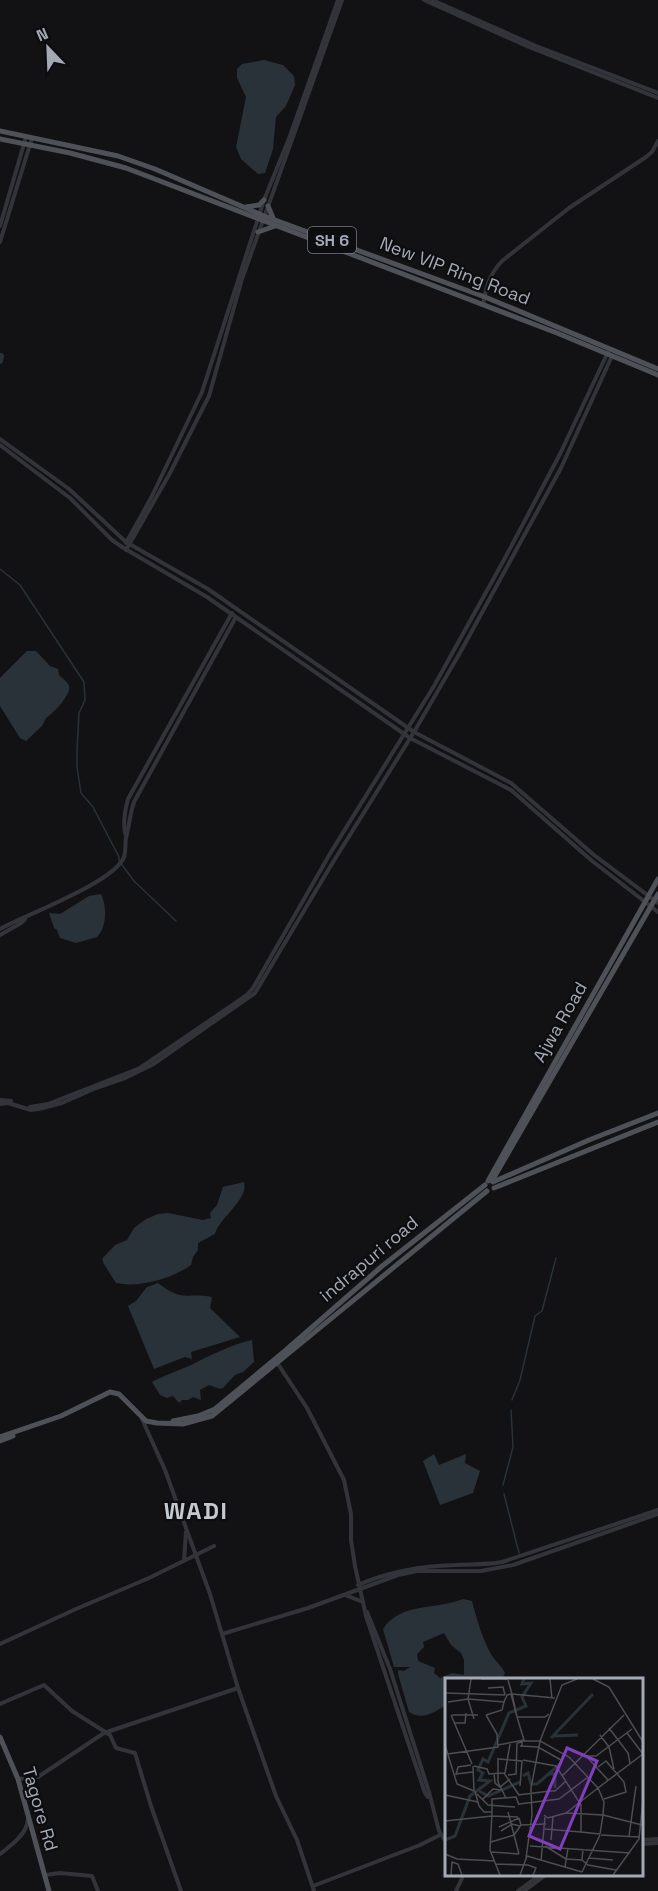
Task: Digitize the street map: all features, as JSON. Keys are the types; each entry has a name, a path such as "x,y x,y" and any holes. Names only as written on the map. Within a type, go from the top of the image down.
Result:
{"main road":[{"name":"New VIP Ring Road","path":"0,131 118,156 155,169 245,208 276,226 484,297 658,375"},
{"name":"New VIP Ring Road","path":"0,139 116,165 261,217 274,219 321,240"},
{"path":"245,208 259,205 264,200"},
{"path":"268,206 274,219"},
{"path":"258,232 276,226"},
{"name":"New VIP Ring Road","path":"364,256 483,305 658,369"},
{"name":"Ajwa Road","path":"490,1185 651,901 658,879"},
{"name":"Ajwa Road","path":"651,901 658,894"},
{"name":"indrapuri road","path":"277,1361 490,1185 589,1140 658,1113"},
{"name":"indrapuri road","path":"490,1185 658,1122"},
{"path":"0,1439 64,1415 110,1392 117,1393 146,1420 169,1425 204,1419 216,1414 277,1361"},
{"path":"141,1416 176,1421 208,1413 277,1361"},
{"name":"Tagore Rd","path":"0,1737 18,1779 49,1891"}],"street":[{"path":"124,549 169,475 209,396 242,279 258,232 264,200 340,0"},
{"path":"128,543 202,392 261,217 268,206 340,0"},
{"path":"431,1 529,47 658,95"},
{"path":"0,226 29,138"},
{"path":"483,305 487,284 493,271 502,261 569,208 646,157 658,141"},
{"path":"0,242 26,146"},
{"path":"0,1102 35,1110 144,1070 253,988 331,852 425,701 533,506 611,353"},
{"path":"195,1032 255,993 341,847 431,704 558,474 611,353"},
{"path":"0,439 69,489 128,543 208,589 414,732 510,783 651,901 658,912"},
{"path":"0,445 70,498 124,549 181,580 410,738 511,790 591,860 651,901"},
{"path":"127,836 124,830 128,799 234,609"},
{"path":"0,929 109,873 120,864 124,857 135,799 239,612"},
{"path":"425,701 431,704"},
{"path":"0,935 21,923 25,918"},
{"path":"277,1361 307,1408 344,1480 351,1514 351,1540 367,1611 366,1616 425,1793 440,1835 445,1840"},
{"path":"141,1416 158,1454 210,1594 238,1688 276,1796 297,1839 314,1891"},
{"path":"222,1634 345,1595 392,1572 414,1567 487,1565 502,1562 658,1512"},
{"path":"184,1560 186,1530"},
{"path":"0,1644 214,1546"},
{"path":"345,1595 364,1603"},
{"path":"0,1704 44,1685 72,1712 110,1735 116,1748 135,1753 153,1813 181,1891"},
{"path":"18,1779 38,1777 104,1733 238,1688"},
{"path":"0,1854 17,1840 27,1827 28,1818"},
{"path":"313,1886 420,1845 440,1835"},
{"path":"643,1842 658,1841"},
{"path":"44,1875 60,1873 92,1876 99,1891"},
{"path":"456,1891 464,1876"},
{"path":"518,1891 540,1876"},
{"path":"524,1891 546,1876"}],"shaded area":[{"path":"264,60 283,65 294,76 295,85 286,106 276,117 273,149 265,173 258,174 241,159 236,147 246,97 237,78 237,69 242,64"},
{"path":"27,651 36,651 50,666 58,669 59,675 69,686 69,690 61,704 26,741 20,738 0,706 0,678"},
{"path":"101,894 105,917 103,928 97,937 76,943 60,938 49,913 60,914 89,896"},
{"path":"244,1182 242,1195 215,1234 198,1243 198,1250 191,1265 155,1281 134,1284 116,1283 102,1259 115,1245 127,1240 134,1228 158,1214 168,1213 203,1220 211,1218 210,1213 217,1205 223,1187"},
{"path":"158,1283 180,1295 212,1297 210,1308 240,1337 191,1352 192,1359 185,1357 154,1369 128,1306 136,1301 147,1287"},
{"path":"252,1340 254,1362 243,1372 235,1375 223,1388 209,1385 200,1390 201,1400 193,1397 179,1403 173,1396 167,1398 160,1395 152,1382 221,1351"},
{"path":"434,1454 439,1465 466,1454 465,1463 480,1471 473,1493 440,1505 423,1461"},
{"path":"463,1599 472,1601 486,1645 505,1673 502,1678 445,1678 445,1706 424,1716 409,1712 398,1670 404,1671 410,1667 394,1667 383,1629 399,1614","holes":["444,1633 451,1645 461,1653 464,1660 464,1675 452,1673 440,1678 434,1673 435,1668 418,1661 417,1654 424,1647 423,1642"]}],"waterway":[{"path":"0,361 1,356"},
{"path":"0,569 20,585 84,682 85,700 79,713 77,749 81,793 93,807 119,861 134,881 176,921"},
{"path":"512,1400 520,1380 535,1316 542,1311 556,1258"},
{"path":"503,1485 513,1447 511,1410"},
{"path":"504,1494 519,1553"}],"district":[{"name":"WADI","path":"196,1511"}]}
